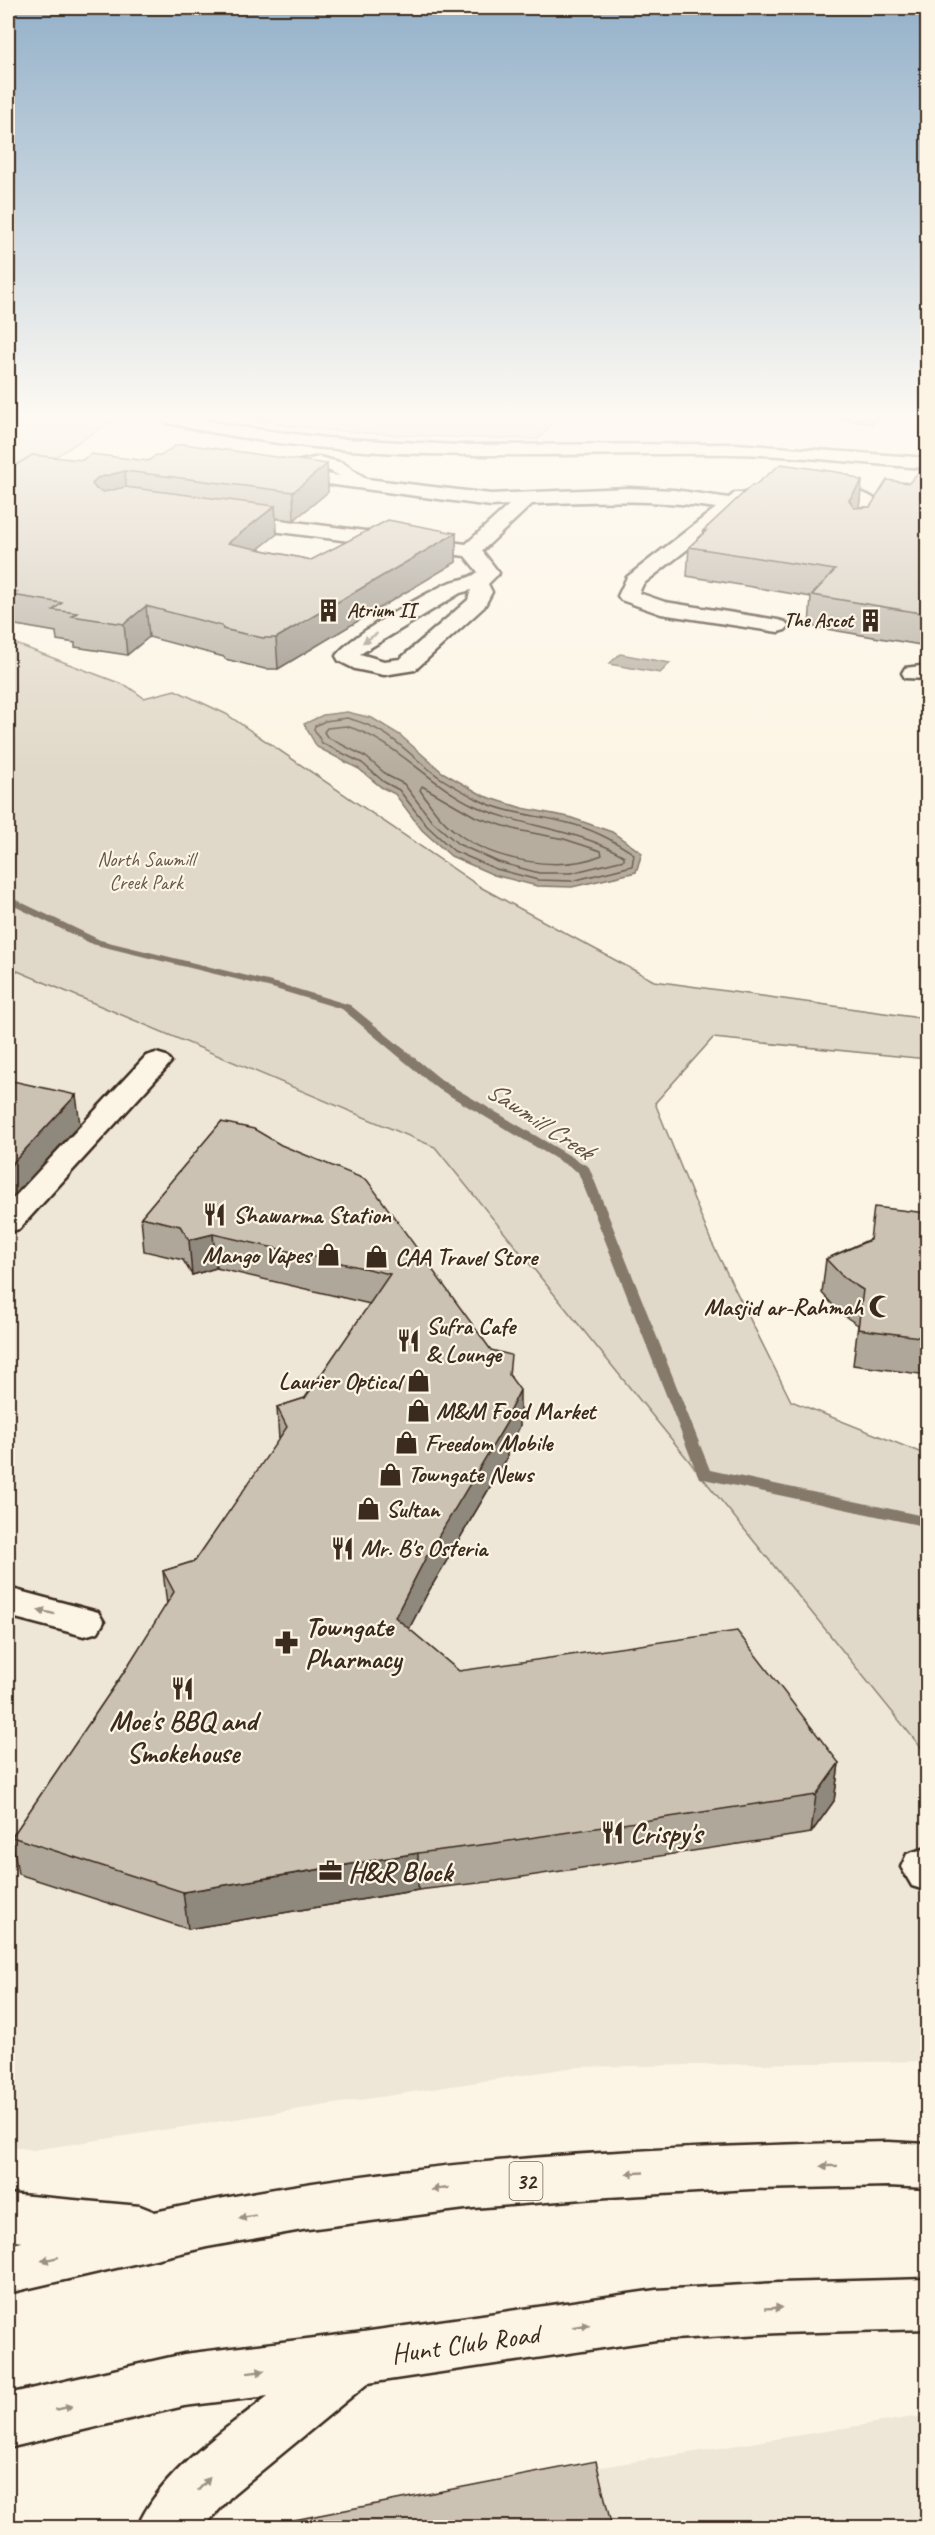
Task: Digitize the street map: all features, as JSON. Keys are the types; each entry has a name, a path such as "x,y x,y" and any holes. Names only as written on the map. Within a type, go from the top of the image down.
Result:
{"street":[{"path":"354,536 471,552 489,573 477,583 453,588 357,645 347,656 363,664 384,668 407,665 477,603 482,592 477,583"},
{"path":"471,552 487,536"},
{"path":"690,536 634,581 628,596 661,608 778,626"},
{"path":"8,1222 156,1062"},
{"path":"8,1602 84,1622"},
{"name":"32","path":"8,2269 168,2233 308,2206 473,2185 608,2174 751,2167 888,2164 927,2166"},
{"path":"8,2217 168,2233"},
{"name":"Hunt Club Road","path":"8,2421 184,2380 357,2359 656,2315 779,2308 927,2304"},
{"path":"165,2528 213,2475 357,2359"}],"shaded area":[{"path":"8,967 435,1147 928,1716 927,2061 575,2067 33,2150 8,2146"},
{"path":"913,2417 927,2418 927,2527 309,2528 476,2487"}],"green space":[{"name":"North Sawmill Creek Park","path":"8,641 127,686 144,698 175,690 226,714 482,888 654,981 927,1019 927,1059 713,1038 655,1103 711,1241 791,1401 927,1455 927,1755 435,1147 8,967"}],"water":[{"path":"620,654 670,663 660,673 609,664"},
{"path":"347,712 372,718 400,735 442,772 484,796 522,808 569,817 612,832 642,853 636,872 572,887 537,886 494,875 451,856 422,830 395,794 381,787 359,769 317,747 304,724 323,715"}],"building":[{"path":"8,536 237,536 228,543 311,560 357,536 450,536 276,638 263,638 223,629 222,626 146,606 124,624 72,616 77,613 53,610 62,603 12,595 17,592 8,591"},
{"path":"700,536 927,536 927,614 812,595 835,570 689,547"},
{"path":"8,1080 76,1095 8,1168"},
{"path":"221,1122 254,1129 281,1145 367,1180 491,1350 511,1355 509,1375 520,1390 507,1416 507,1422 426,1557 395,1617 459,1671 737,1631 839,1763 816,1795 418,1853 183,1892 12,1837 124,1672 174,1592 163,1571 195,1561 287,1427 277,1407 305,1398 390,1274 213,1234 189,1240 180,1226 141,1217"},
{"name":"Masjid ar-Rahmah","path":"874,1207 927,1213 927,1338 858,1329 863,1290 844,1278 826,1259 870,1240"},
{"path":"596,2461 612,2528 279,2528 284,2522"}],"waterway":[{"name":"Sawmill Creek","path":"8,899 96,942 276,986 346,1007 439,1084 584,1170 704,1474 928,1522"}],"place":[{"name":"Atrium II","path":"329,610"},
{"name":"The Ascot","path":"871,620"},
{"name":"Shawarma Station","path":"215,1215"},
{"name":"Mango Vapes","path":"329,1255"},
{"name":"CAA Travel Store","path":"377,1257"},
{"name":"Masjid ar-Rahmah","path":"881,1307"},
{"name":"Sufra Cafe & Lounge","path":"408,1340"},
{"name":"Laurier Optical","path":"419,1381"},
{"name":"M&M Food Market","path":"418,1411"},
{"name":"Freedom Mobile","path":"407,1443"},
{"name":"Towngate News","path":"390,1474"},
{"name":"Sultan","path":"368,1509"},
{"name":"Mr. B's Osteria","path":"343,1548"},
{"name":"Towngate Pharmacy","path":"287,1642"},
{"name":"Moe's BBQ and Smokehouse","path":"183,1688"},
{"name":"Crispy's","path":"612,1833"},
{"name":"H&R Block","path":"330,1871"}]}
